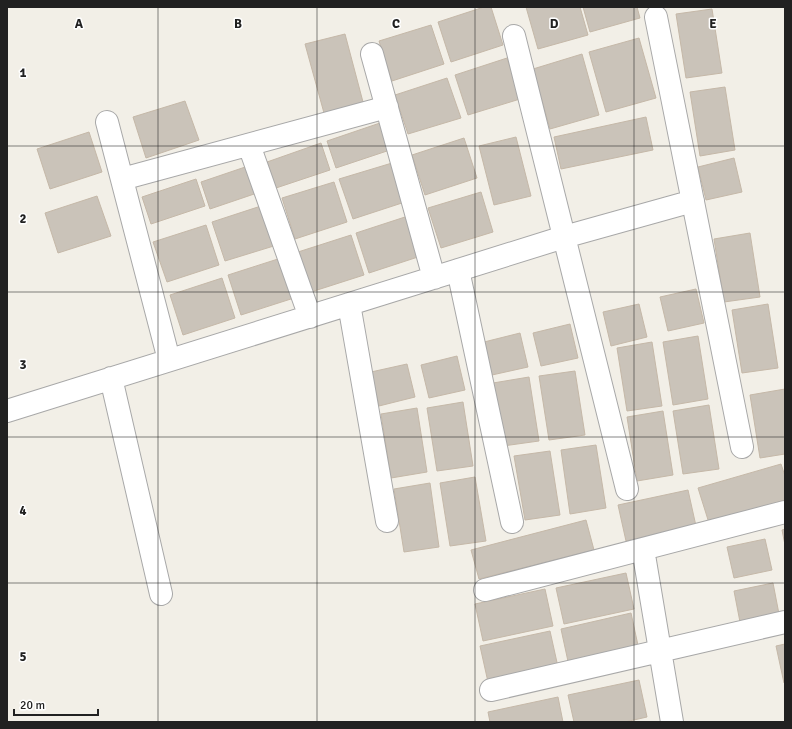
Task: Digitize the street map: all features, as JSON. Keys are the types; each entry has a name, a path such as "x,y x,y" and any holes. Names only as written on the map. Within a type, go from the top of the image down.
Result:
{"street":[{"path":"656,17 742,447"},
{"path":"514,36 627,489"},
{"path":"372,54 434,278"},
{"path":"122,179 387,107"},
{"path":"107,122 169,360"},
{"path":"249,145 310,317"},
{"path":"7,411 564,237 693,201"},
{"path":"458,270 512,522"},
{"path":"349,304 387,521"},
{"path":"111,378 161,594"},
{"path":"485,590 785,512"},
{"path":"643,549 672,722"},
{"path":"491,690 785,622"}],"building":[{"path":"484,7 491,7 503,45 451,62 438,22"},
{"path":"526,7 580,7 588,35 538,49"},
{"path":"583,7 637,7 640,18 590,32"},
{"path":"712,9 722,73 686,78 676,14"},
{"path":"431,25 444,64 392,81 379,41"},
{"path":"345,34 363,102 324,113 305,44"},
{"path":"639,38 656,98 606,112 589,52"},
{"path":"582,54 599,115 550,129 533,69"},
{"path":"507,58 520,99 468,115 455,75"},
{"path":"447,78 461,118 408,134 395,95"},
{"path":"725,87 735,150 700,156 690,92"},
{"path":"185,101 199,140 146,158 133,117"},
{"path":"646,117 653,150 561,169 554,137"},
{"path":"380,123 390,150 336,168 327,141"},
{"path":"89,132 102,172 50,189 37,149"},
{"path":"516,137 531,196 494,205 479,146"},
{"path":"464,138 477,178 425,195 412,155"},
{"path":"321,143 330,170 276,188 267,162"},
{"path":"734,158 742,192 706,200 698,167"},
{"path":"392,163 405,202 353,219 339,179"},
{"path":"254,164 263,191 210,209 201,182"},
{"path":"196,179 205,206 151,224 142,197"},
{"path":"334,182 347,222 295,239 282,198"},
{"path":"481,192 493,232 441,248 428,208"},
{"path":"97,196 111,236 58,253 45,213"},
{"path":"264,205 277,245 225,261 212,222"},
{"path":"408,216 421,256 369,273 356,233"},
{"path":"206,225 219,265 167,282 153,242"},
{"path":"750,233 760,297 724,302 714,239"},
{"path":"351,235 364,275 311,292 298,252"},
{"path":"281,258 294,298 241,315 228,275"},
{"path":"222,278 235,318 183,335 170,295"},
{"path":"696,289 704,323 668,331 660,297"},
{"path":"639,304 647,337 611,346 603,312"},
{"path":"768,304 778,368 742,373 732,310"},
{"path":"570,324 578,358 541,366 533,333"},
{"path":"520,333 528,367 492,375 484,342"},
{"path":"698,336 708,399 673,405 663,342"},
{"path":"652,342 662,406 627,411 617,348"},
{"path":"457,356 465,390 429,398 421,365"},
{"path":"407,364 415,397 379,406 371,372"},
{"path":"575,371 585,435 549,440 539,376"},
{"path":"529,377 539,441 503,446 493,383"},
{"path":"785,389 785,454 760,458 750,395"},
{"path":"463,402 473,466 437,471 427,408"},
{"path":"709,405 719,469 683,474 673,411"},
{"path":"417,408 427,472 391,478 381,414"},
{"path":"663,411 673,475 637,481 627,417"},
{"path":"596,445 606,508 570,514 561,450"},
{"path":"550,451 560,515 525,520 514,456"},
{"path":"781,464 785,476 785,500 709,523 698,488"},
{"path":"475,477 486,541 450,546 440,483"},
{"path":"430,483 439,547 404,552 394,489"},
{"path":"688,490 696,526 626,541 618,505"},
{"path":"586,520 594,550 479,579 471,550"},
{"path":"785,529 785,545 782,530"},
{"path":"765,539 772,570 734,578 727,547"},
{"path":"626,573 634,609 564,624 556,588"},
{"path":"773,583 779,614 740,622 734,591"},
{"path":"545,589 553,626 483,641 475,604"},
{"path":"631,613 639,650 569,666 561,629"},
{"path":"550,631 558,667 488,682 480,646"},
{"path":"785,644 785,683 784,683 776,646"},
{"path":"639,680 647,717 625,722 574,722 568,695"},
{"path":"558,697 563,722 490,722 488,712"}]}
